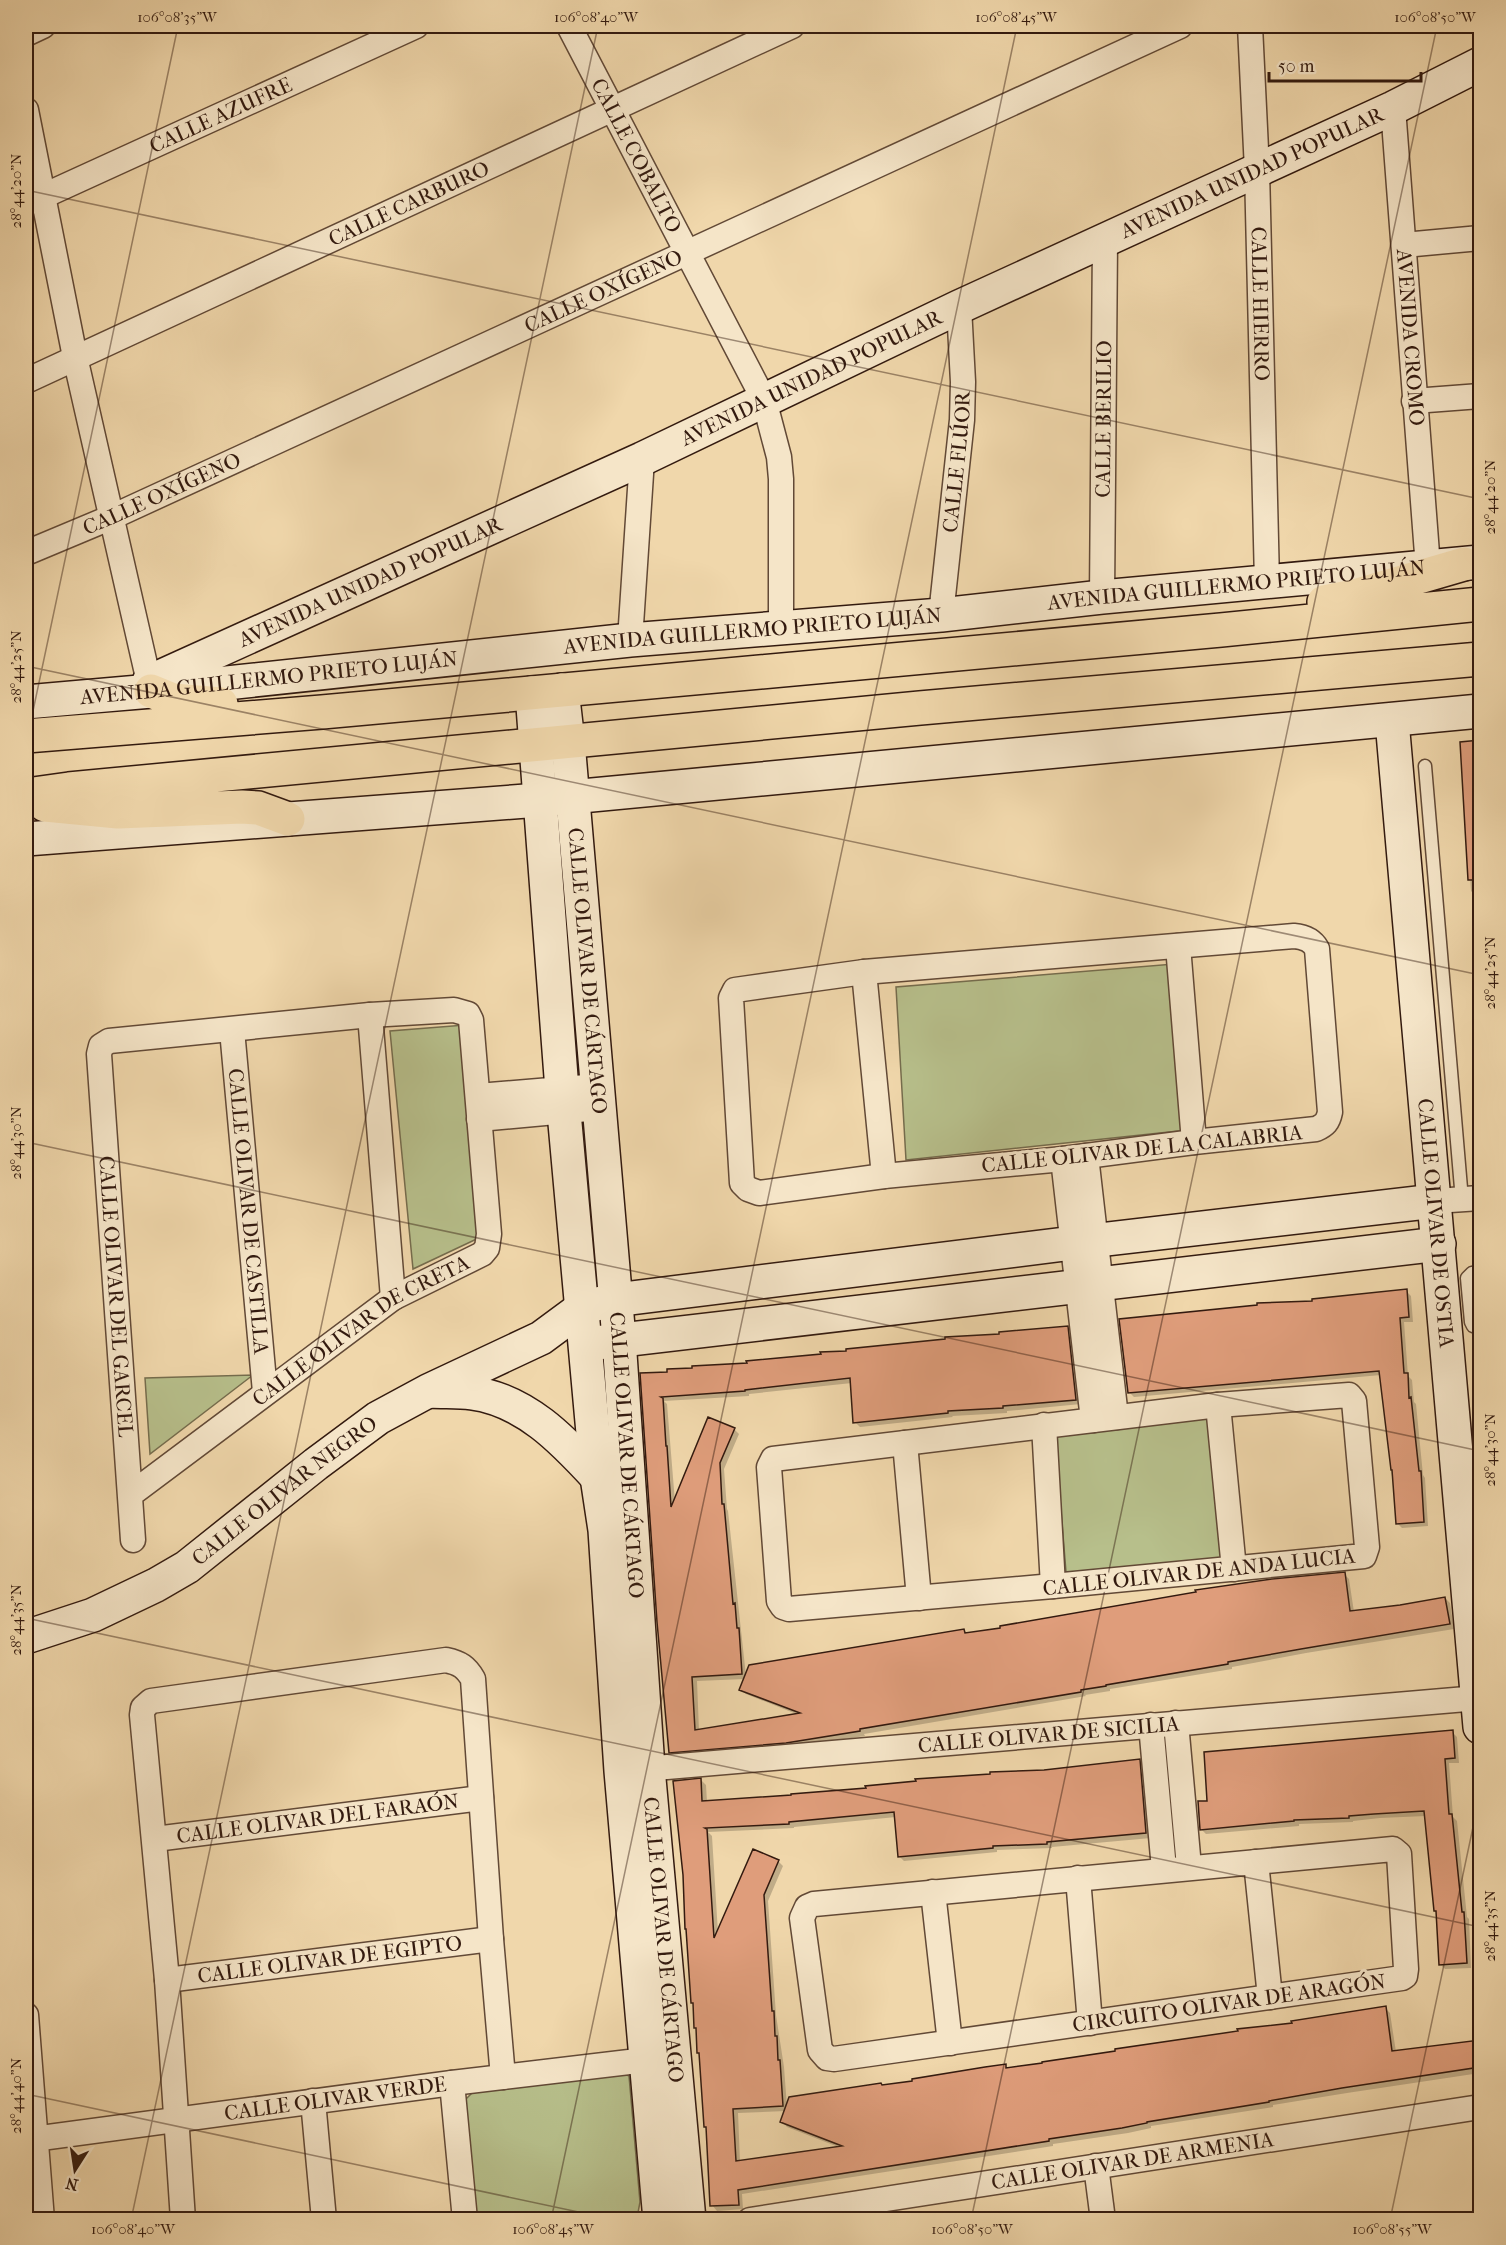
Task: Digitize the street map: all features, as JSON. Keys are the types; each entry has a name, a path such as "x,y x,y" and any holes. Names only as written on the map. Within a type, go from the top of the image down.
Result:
{"main road":[{"path":"1221,630 1266,611 1354,596 1472,563"},
{"name":"AVENIDA GUILLERMO PRIETO LUJÁN","path":"26,736 547,692 1480,604"},
{"path":"26,795 568,742 1480,659"},
{"path":"150,686 165,698 322,712"},
{"path":"26,803 118,812 258,808 288,819"}],"street":[{"path":"26,34 43,26"},
{"name":"CALLE AZUFRE","path":"34,200 416,26"},
{"name":"CALLE COBALTO","path":"569,26 764,400 779,456 781,479 781,628"},
{"name":"CALLE CARBURO","path":"26,381 792,26"},
{"name":"CALLE OXÍGENO","path":"26,553 112,517 1180,26"},
{"name":"CALLE HIERRO","path":"1250,26 1257,170 1267,582"},
{"name":"AVENIDA UNIDAD POPULAR","path":"150,686 642,459 959,307 1393,108 1466,79 1480,64"},
{"name":"AVENIDA CROMO","path":"1393,108 1428,567"},
{"path":"26,110 34,200 75,357 150,686"},
{"path":"1404,245 1480,238"},
{"name":"CALLE BERILIO","path":"1102,597 1105,240"},
{"name":"CALLE FLÚOR","path":"941,615 962,420 963,382 959,307"},
{"path":"1414,401 1480,396"},
{"path":"630,640 642,459"},
{"name":"AVENIDA GUILLERMO PRIETO LUJÁN","path":"26,702 150,686 630,640 941,615 1102,597 1472,563"},
{"name":"CALLE OLIVAR DE CÁRTAGO","path":"547,692 568,742 619,1339 646,2060 660,2220"},
{"name":"CALLE OLIVAR DE CÁRTAGO","path":"547,692 536,745 539,800 597,1478 689,2220"},
{"path":"26,839 539,800 1480,711"},
{"name":"CALLE OLIVAR DE OSTIA","path":"1392,720 1464,1199 1439,1244 1479,1713"},
{"name":"CALLE OLIVAR DE LA CALABRIA","path":"1303,937 1313,942 1317,949 1329,1120 1324,1126 1316,1129 884,1176 759,1193 748,1189 742,1183 733,993 740,988 864,972 1303,937"},
{"path":"1178,946 1194,1142"},
{"path":"864,972 884,1176"},
{"name":"CALLE OLIVAR DE CRETA","path":"99,1053 101,1046 109,1041 370,1015 454,1010 468,1014 471,1020 489,1234 487,1248 482,1254 393,1298 130,1495"},
{"path":"370,1015 393,1298"},
{"name":"CALLE OLIVAR DE CASTILLA","path":"232,1030 265,1392"},
{"name":"CALLE OLIVAR DEL GARCEL","path":"99,1053 133,1540"},
{"path":"479,1107 599,1097"},
{"path":"1075,1157 1104,1418"},
{"path":"583,1307 615,1300 1085,1241 1464,1199"},
{"path":"541,1338 586,1344 1439,1244"},
{"name":"CALLE OLIVAR NEGRO","path":"26,1637 93,1615 156,1585 187,1567 316,1464 378,1418 428,1391 541,1338 583,1307"},
{"path":"428,1391 473,1393 504,1401 537,1420 560,1438 597,1478"},
{"name":"CALLE OLIVAR DE ANDA LUCIA","path":"1349,1395 1354,1401 1367,1547 1364,1556 919,1599 789,1609 783,1607 779,1601 768,1467 773,1459 1104,1418 1218,1405 1349,1395"},
{"path":"1218,1405 1234,1569"},
{"path":"1044,1425 1053,1586"},
{"path":"905,1443 919,1599"},
{"path":"183,2220 167,1980 142,1715 143,1708 151,1701 446,1660 459,1663 468,1670 473,1679 503,2077"},
{"name":"CALLE OLIVAR DE SICILIA","path":"635,1770 1176,1723 1479,1713"},
{"path":"1176,1723 1189,1867"},
{"path":"1151,1725 1164,1869"},
{"name":"CALLE OLIVAR DEL FARAÓN","path":"155,1839 481,1798"},
{"name":"CIRCUITO OLIVAR DE ARAGÓN","path":"1393,1849 1400,1854 1405,1976 834,2059 822,2055 802,1918 807,1907 814,1904 1189,1867 1393,1849"},
{"path":"1256,1862 1270,1997"},
{"path":"1078,1878 1090,2023"},
{"path":"933,1892 950,2043"},
{"name":"CALLE OLIVAR DE EGIPTO","path":"167,1980 491,1939"},
{"path":"26,2014 30,2139 42,2220"},
{"name":"CALLE OLIVAR VERDE","path":"30,2139 452,2083 646,2060"},
{"path":"452,2083 465,2220"},
{"path":"313,2101 324,2220"},
{"name":"CALLE OLIVAR DE ARMENIA","path":"750,2220 1480,2107"},
{"path":"1096,2166 1103,2220"}],"lane":[{"path":"1425,766 1464,1199"},
{"path":"1480,1272 1472,1273 1467,1278 1471,1322 1473,1326 1480,1328"}],"green space":[{"path":"1174,964 1188,1130 906,1160 896,987"},
{"path":"465,1025 483,1236 413,1269 390,1031"},
{"path":"253,1375 150,1454 145,1378"},
{"path":"1217,1406 1233,1569 1067,1584 1054,1425"},
{"path":"620,2071 629,2076 640,2202 637,2218 622,2220 475,2219 465,2100 473,2092"}],"building":[{"path":"1480,740 1480,880 1468,880 1460,742"},
{"path":"1407,1289 1409,1317 1400,1318 1404,1373 1408,1373 1409,1398 1411,1397 1419,1471 1421,1471 1424,1522 1396,1524 1392,1470 1379,1371 1128,1393 1119,1319 1257,1305 1257,1303 1312,1301 1312,1299"},
{"path":"1068,1326 1076,1400 948,1411 948,1413 853,1423 850,1378 745,1391 661,1397 663,1398 671,1507 708,1417 735,1428 720,1463 722,1504 724,1504 733,1604 735,1603 737,1628 739,1628 742,1674 692,1677 695,1730 800,1713 739,1690 749,1665 964,1629 965,1633 1000,1628 1000,1626 1196,1592 1195,1590 1272,1579 1345,1572 1350,1611 1445,1597 1450,1624 1228,1662 1228,1664 1081,1690 1081,1692 860,1729 860,1731 786,1743 669,1753 657,1622 640,1373 667,1372 667,1369 692,1368 692,1366 747,1363 746,1361 846,1351 846,1349 945,1339 945,1337 999,1334 999,1332"},
{"path":"1453,1730 1455,1758 1445,1759 1449,1814 1452,1814 1462,1912 1464,1912 1467,1963 1439,1965 1436,1911 1434,1911 1424,1811 1349,1816 1349,1818 1294,1820 1200,1830 1198,1801 1207,1801 1204,1752"},
{"path":"1140,1759 1146,1833 898,1857 894,1812 789,1822 789,1824 705,1828 707,1829 714,1938 753,1849 779,1860 764,1895 772,2011 774,2011 778,2060 780,2060 783,2106 733,2109 736,2161 842,2146 780,2122 789,2097 881,2083 882,2085 912,2081 912,2079 1006,2064 1006,2068 1042,2063 1115,2051 1115,2049 1238,2031 1237,2029 1292,2023 1291,2021 1386,2006 1392,2051 1480,2040 1480,2067 1342,2088 1049,2139 1049,2141 738,2190 739,2205 710,2206 706,2127 704,2127 693,2003 691,2003 683,1875 673,1781 701,1778 702,1801 866,1788 865,1786 916,1781 915,1779 1044,1770"}]}
